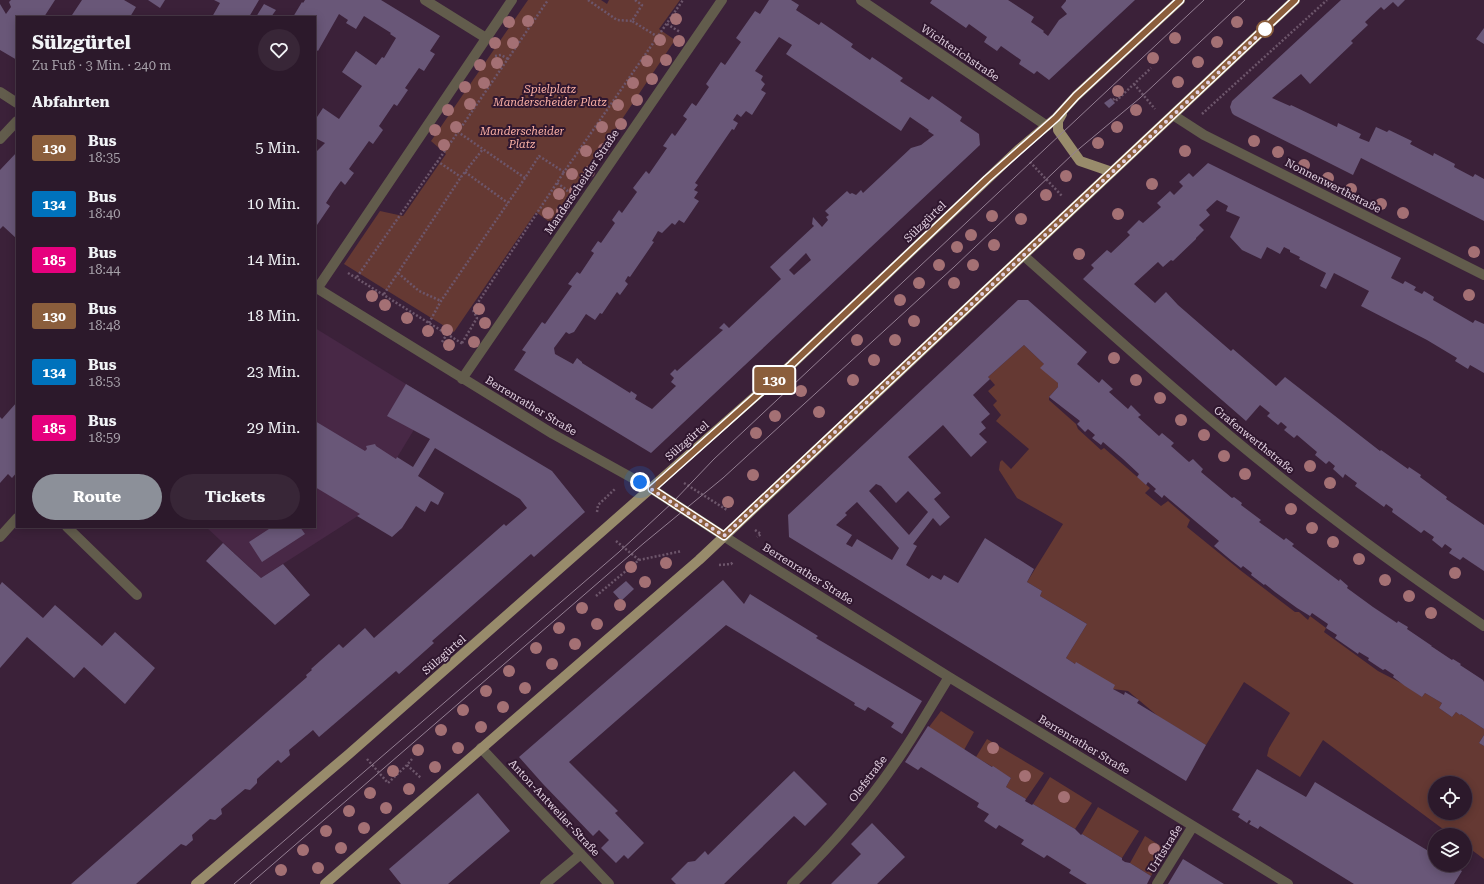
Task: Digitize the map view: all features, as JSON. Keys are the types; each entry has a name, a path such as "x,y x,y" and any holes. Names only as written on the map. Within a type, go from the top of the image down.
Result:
{"main road":[{"name":"Sülzgürtel","path":"196,884 349,754 652,489 791,365 1018,150 1047,126 1180,0"},
{"path":"325,884 699,560 1295,0"},
{"path":"1065,108 1058,121 1058,130 1080,161 1112,172"}],"street":[{"path":"425,0 486,38"},
{"path":"316,288 333,266 512,0"},
{"name":"Manderscheider Straße","path":"462,379 722,0"},
{"name":"Wichterichstraße","path":"861,0 1047,126"},
{"path":"0,92 16,102"},
{"name":"Nonnenwerthstraße","path":"1173,115 1204,135 1484,275"},
{"path":"0,139 16,122"},
{"name":"Grafenwerthstraße","path":"1023,255 1134,355 1259,460 1403,571 1484,626"},
{"name":"Berrenrather Straße","path":"316,288 553,434 652,489 724,536 949,676 1288,884"},
{"path":"0,537 16,519"},
{"path":"68,528 137,595"},
{"name":"Olefstraße","path":"792,884 826,850 869,799 904,750 949,676"},
{"name":"Anton-Antweiler-Straße","path":"481,748 609,884"},
{"name":"Urftstraße","path":"1157,884 1193,826"},
{"path":"545,884 580,854"}],"path":[{"path":"357,277 548,0"},
{"path":"588,0 617,20 632,21 658,37"},
{"path":"632,21 642,5 635,0"},
{"path":"462,343 477,318 473,310 564,172 683,0"},
{"path":"1189,126 1327,0"},
{"path":"1113,100 1115,98 1116,100 1151,68"},
{"path":"1134,84 1155,108"},
{"path":"458,132 525,178"},
{"path":"384,294 461,177 483,149"},
{"path":"1018,150 1063,196"},
{"path":"429,323 441,301 539,156 564,172"},
{"path":"437,161 461,177"},
{"path":"465,172 508,203"},
{"path":"333,266 357,277 447,334 442,342"},
{"path":"398,273 419,291 441,301"},
{"path":"683,482 732,512"},
{"path":"616,542 639,560"},
{"path":"596,596 639,560 684,550 687,553"},
{"path":"366,758 388,782 407,766 412,759"}],"shaded area":[{"path":"316,329 432,400 364,512 261,578 207,528 316,528"}],"green space":[{"name":"Manderscheider Platz","path":"528,0 601,0 607,4 609,0 680,0 659,29 675,40 552,224 536,212 454,332 344,264 380,211 403,216 446,154 431,141"},
{"path":"1024,345 1044,364 1058,383 1058,387 1049,397 1049,400 1076,424 1078,429 1101,450 1104,448 1150,488 1145,493 1161,506 1168,501 1190,520 1187,527 1240,570 1295,612 1299,612 1308,620 1310,616 1326,628 1324,632 1378,671 1405,685 1422,697 1425,693 1442,703 1439,708 1452,717 1456,712 1484,729 1484,735 1479,743 1484,746 1484,859 1472,850 1472,828 1442,828 1431,820 1472,820 1472,776 1428,776 1428,818 1323,740 1300,777 1267,756 1269,748 1290,713 1244,682 1206,745 1159,717 1128,691 1113,689 1066,658 1087,624 1040,596 1042,591 1027,582 1063,524 1017,498 999,470 1000,462 1002,460 1011,469 1029,449 996,421 1001,415 993,405 997,401 988,391 995,385 988,377"},
{"path":"941,711 974,732 964,750 929,727"},
{"path":"987,739 1044,773 1026,799 1006,787 1011,778 976,757"},
{"path":"1050,777 1092,803 1075,829 1033,804"},
{"path":"1098,807 1139,831 1122,858 1082,834"},
{"path":"1145,836 1167,850 1151,876 1130,863"}],"building":[{"path":"11,0 55,0 45,16 16,16 16,59 0,50 0,4 6,14 11,7 9,2"},
{"path":"82,0 124,0 136,7 131,16 72,15"},
{"path":"148,0 165,0 160,8"},
{"path":"214,0 259,0 250,16 213,16 220,3"},
{"path":"305,0 381,0 440,36 430,51 435,54 424,71 419,68 405,88 408,90 397,106 394,104 379,126 383,130 373,144 369,141 349,169 354,173 345,185 341,181 333,192 326,203 330,206 317,225 316,152 325,143 316,138 316,118 323,108 339,119 362,86 342,72 356,51 376,65 382,57 384,58 396,38 390,34 391,33 364,16 356,29 346,23 348,20 339,14 318,51 316,50 316,16 294,16 302,2 303,3"},
{"path":"769,0 791,0 799,5 796,10 819,25 821,22 853,44 851,47 870,60 872,57 903,78 900,81 929,100 932,96 962,117 960,121 979,134 980,145 651,453 514,370 526,352 522,350 542,322 545,324 572,286 568,284 577,272 580,274 594,253 591,251 598,241 601,243 615,223 612,220 619,210 622,213 637,192 633,188 646,171 649,174 667,148 663,146 672,133 675,136 687,119 683,116 692,103 696,106 709,87 706,84 721,62 725,65 741,42 736,38 755,11 760,14","holes":["779,37 792,45 786,54 901,131 910,117 934,135 921,145 911,148 863,193 861,190 856,195 852,193 850,194 847,191 825,211 829,215 826,217 828,220 822,227 813,217 812,224 814,226 770,267 781,279 729,328 724,323 719,328 723,330 677,371 675,369 670,374 674,378 671,382 676,386 652,409 635,399 637,395 631,391 630,393 582,363 577,358 573,364 555,354 554,348 566,332 569,334 574,332 586,314 595,320 600,313 602,314 617,292 620,295 628,284 625,281 628,276 630,277 654,242 652,241 658,231 662,233 672,223 675,225 679,220 684,223 699,201 694,198 698,192 694,190 698,185 695,183 732,129 734,130 738,123 733,120 737,114 741,117 746,111 752,115 766,93 761,90 765,84 761,80 763,76 755,71","806,253 811,260 794,275 789,270"]},
{"path":"932,0 1008,0 1034,17 1031,22 1044,31 1043,32 1048,36 1059,20 1067,14 1061,7 1066,0 1135,0 1049,80 1037,71 1034,74 1019,64 1021,60 1001,46 997,51 984,42 987,37 969,24 966,28 930,3"},
{"path":"1341,0 1405,0 1398,7 1393,2 1384,10 1381,7 1365,22 1368,25 1351,41 1353,43 1310,84 1301,74 1272,98 1290,106 1291,105 1337,127 1338,123 1361,134 1359,138 1369,142 1376,127 1387,132 1389,130 1412,141 1410,144 1433,156 1434,153 1455,164 1454,167 1473,177 1475,174 1484,179 1484,221 1361,158 1353,175 1232,113 1230,107 1232,101"},
{"path":"264,4 276,10 272,16 257,16"},
{"path":"1484,28 1484,44 1476,39"},
{"path":"1111,98 1115,103 1109,108 1104,103"},
{"path":"16,153 16,238 3,226 0,229 0,170"},
{"path":"1208,163 1401,258 1391,278 1403,284 1405,281 1416,287 1414,290 1422,294 1424,291 1434,297 1433,300 1473,323 1475,320 1484,324 1484,373 1470,365 1468,369 1455,361 1457,358 1427,340 1361,306 1369,291 1334,273 1326,289 1320,286 1326,273 1299,259 1300,257 1290,252 1290,250 1284,247 1280,254 1267,247 1261,259 1242,250 1230,237 1240,217 1226,211 1228,206 1217,200 1206,210 1210,215 1199,225 1204,230 1196,239 1173,261 1171,260 1163,267 1158,262 1134,284 1155,303 1166,292 1178,305 1231,351 1233,349 1276,386 1285,377 1380,451 1381,450 1408,469 1409,467 1421,475 1420,477 1447,497 1446,499 1484,525 1484,571 1463,557 1460,560 1449,553 1452,549 1445,544 1442,548 1432,540 1434,537 1424,530 1421,533 1392,512 1393,509 1386,504 1384,507 1355,486 1357,483 1345,474 1343,478 1333,469 1335,466 1329,461 1326,464 1315,455 1317,452 1297,435 1294,438 1284,430 1287,427 1281,422 1278,425 1267,416 1270,413 1260,405 1246,421 1083,279 1094,268 1091,265 1107,250 1111,253 1130,235 1127,232 1139,220 1143,223 1161,207 1157,203 1170,191 1174,195 1183,186 1179,182 1189,173 1193,177"},
{"path":"1018,300 1028,300 1087,352 1077,364 1099,383 1102,379 1113,389 1109,392 1128,409 1131,405 1141,415 1138,417 1159,436 1162,433 1174,443 1171,446 1189,462 1193,459 1203,469 1201,472 1232,498 1234,497 1242,503 1241,505 1261,520 1259,522 1284,540 1286,538 1294,544 1292,546 1339,581 1340,579 1348,586 1347,588 1373,607 1397,623 1398,621 1408,627 1407,629 1431,646 1452,660 1453,659 1461,664 1460,665 1483,680 1484,729 1456,712 1452,717 1439,708 1442,703 1425,693 1422,697 1405,686 1393,677 1394,675 1385,669 1383,670 1368,660 1369,658 1359,652 1358,654 1335,638 1337,635 1326,628 1328,624 1312,613 1310,616 1297,608 1251,575 1252,573 1243,566 1241,568 1214,546 1219,541 1164,495 1162,498 1154,491 1156,489 1148,482 1146,485 1137,477 1139,474 1123,459 1103,442 1101,445 1092,438 1095,435 1088,429 1085,432 1077,424 1080,421 1049,397 1058,387 1058,383 1040,368 1044,364 1024,345 988,377 990,379 973,395 990,414 981,422 986,428 979,434 987,442 971,457 943,425 908,457 941,493 934,499 950,517 940,526 933,518 913,544 917,546 906,565 929,579 932,575 941,580 944,575 958,583 985,538 1034,569 1027,582 1042,591 1040,596 1087,624 1066,658 1075,664 1076,662 1115,685 1113,689 1124,695 1125,692 1139,700 1137,703 1206,745 1186,781 789,537 788,515","holes":["876,484 881,486 896,503 908,491 928,512 909,535 869,491","857,502 899,548 892,560 857,539 852,547 846,544 852,535 836,525 847,515 845,513"]},
{"path":"406,384 552,471 585,512 534,557 531,554 432,641 434,643 399,674 396,671 319,737 313,730 289,750 290,755 281,763 278,760 257,779 257,783 250,790 245,789 221,809 222,814 215,820 210,819 192,835 193,840 186,846 181,844 136,884 71,884 307,677 306,675 312,670 311,669 339,644 343,648 365,628 374,638 504,524 506,526 527,508 520,499 435,448 418,476 444,493 438,505 431,501 425,512 416,506 402,528 392,537 357,516 360,514 316,488 316,422 365,451 367,449 366,446 375,444 396,459 397,457 413,467 430,439 387,416"},
{"path":"16,403 16,473 12,478 8,474 0,483 0,417 2,419"},
{"path":"270,528 301,528 305,534 262,562 249,542"},
{"path":"223,543 261,578 283,564 310,595 275,625 206,561"},
{"path":"723,580 744,604 750,594 818,636 816,638 922,701 902,734 891,727 894,723 868,707 865,711 854,705 855,703 726,625 569,762 618,811 615,813 644,843 628,859 624,855 616,863 601,848 609,840 599,830 593,836 519,757"},
{"path":"626,581 634,589 621,601 613,592"},
{"path":"2,582 43,618 55,605 102,646 115,632 155,668 125,704 84,667 74,678 27,637 0,668 0,585"},
{"path":"928,726 1011,778 1006,787 1026,799 1025,801 1032,805 1033,804 1075,829 1081,835 1082,834 1122,858 1125,862 1130,863 1151,876 1147,884 1087,884 1069,873 1071,870 1047,855 1044,858 1021,844 1024,840 999,825 996,829 984,821 989,814 977,807 979,803 921,767 918,770 905,762"},
{"path":"1484,735 1484,746 1479,743"},
{"path":"1257,769 1306,797 1315,782 1428,851 1428,872 1461,872 1454,884 1354,884 1260,826 1258,829 1249,824 1251,821 1249,820 1247,823 1238,817 1240,814 1232,810"},
{"path":"794,771 827,804 805,826 794,816 724,884 676,884 671,879 688,862 695,861 705,851 708,855"},
{"path":"478,793 510,831 448,884 401,884 389,869"},
{"path":"872,823 905,857 877,884 831,884 861,854 851,844"},
{"path":"1183,859 1224,884 1168,884"}],"tram line":[{"path":"234,884 619,552 673,502 714,459 1204,0"},
{"path":"250,884 644,543 723,478 954,267 1074,153 1140,98 1245,0"}],"bus line":[{"name":"130","path":"1180,0 1076,96 1056,118 987,179 791,365 652,489 724,536 1295,0"}],"route":[{"path":"640,482 724,536 1265,29"}],"park label":[{"name":"Spielplatz Manderscheider Platz","path":"550,95"}]}
